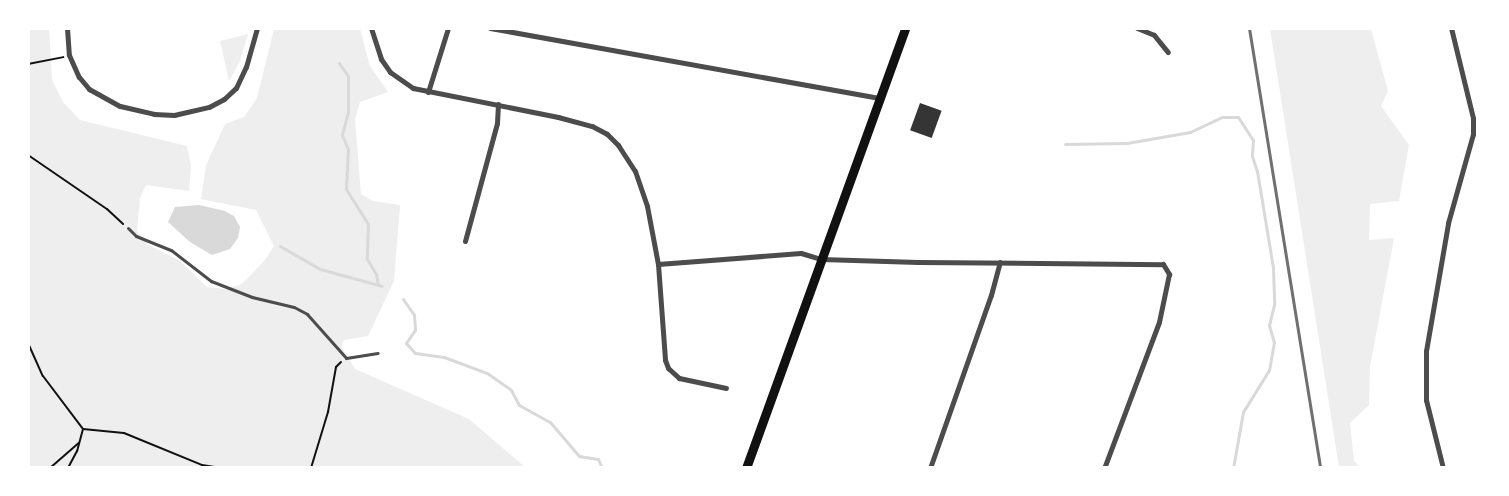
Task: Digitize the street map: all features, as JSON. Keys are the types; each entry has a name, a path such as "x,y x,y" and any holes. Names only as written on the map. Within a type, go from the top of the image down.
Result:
{"main road":[{"path":"746,468 905,28"}],"street":[{"path":"67,28 69,55 79,77 89,89 104,98 154,114 174,115 209,107 224,99 236,88 246,67 256,28"},
{"path":"371,28 381,59 398,80 428,92 591,126 612,139 635,171 644,192 658,264 665,360 668,368 679,378 726,388"},
{"path":"428,92 448,28"},
{"path":"490,28 880,98"},
{"path":"1137,28 1154,35 1168,52"},
{"path":"1443,468 1426,400 1426,351 1448,223 1473,134 1473,118 1451,28"},
{"path":"465,241 497,123 498,105"},
{"path":"1473,134 1480,135"},
{"path":"658,264 801,253 821,258 1000,262 1158,262 1167,268 1168,282 1159,322 1104,468"},
{"path":"930,468 991,295 1000,262"}],"lane":[{"path":"128,228 136,236 171,250 212,281 252,297 294,307 307,314 319,325 337,352 346,358 378,354"}],"path":[{"path":"28,64 69,55"},
{"path":"28,155 107,209 128,228"},
{"path":"28,343 43,376 83,429 124,433 202,465 221,468"},
{"path":"312,468 328,412 336,367 346,358"},
{"path":"68,468 83,429"},
{"path":"50,468 80,441"}],"shaded area":[{"path":"28,29 49,29 52,80 63,102 80,120 187,146 191,165 189,191 146,185 140,198 137,231 147,244 180,261 207,287 226,289 242,284 265,260 274,246 256,210 201,199 206,165 225,124 244,117 257,98 274,29 360,29 370,66 388,92 360,102 355,120 361,194 373,201 400,205 394,281 368,336 344,340 341,346 355,369 469,419 525,467 29,467"},
{"path":"1270,29 1371,29 1388,91 1381,106 1409,145 1399,201 1370,204 1369,240 1394,238 1370,367 1369,405 1350,423 1354,461 1360,467 1339,467"},
{"path":"248,34 240,61 229,81 220,41"},
{"path":"199,205 225,211 234,216 240,227 238,238 230,249 212,255 190,242 168,222 175,207"}],"building":[{"path":"920,103 942,111 932,138 910,130"}],"waterway":[{"path":"339,63 348,76 348,112 342,135 348,149 346,189 368,224 367,259 376,274 378,285"},
{"path":"1065,144 1127,143 1190,132 1222,117 1238,117 1253,140 1252,156 1257,171 1273,268 1274,305 1269,325 1274,342 1269,370 1243,412 1233,468"},
{"path":"280,246 320,269 382,286"},
{"path":"403,299 414,315 415,330 406,343 415,353 444,357 487,373 511,390 519,405 550,422 579,456 598,459 602,468"}],"railway":[{"path":"1249,28 1320,468"}]}
